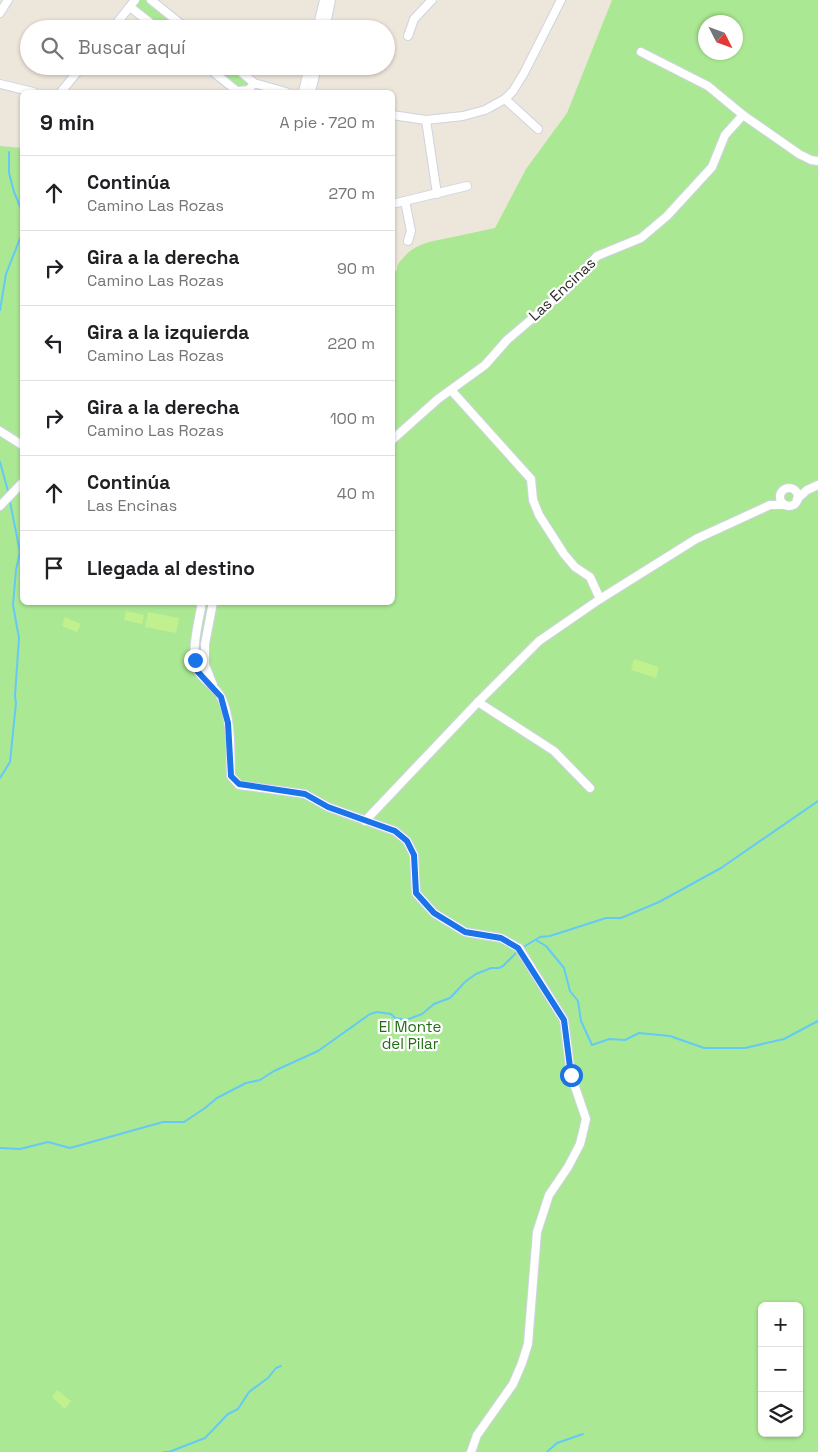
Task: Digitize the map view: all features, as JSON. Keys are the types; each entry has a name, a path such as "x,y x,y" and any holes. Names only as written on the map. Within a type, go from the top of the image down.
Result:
{"street":[{"path":"0,14 8,0"},
{"path":"119,20 136,0"},
{"path":"151,0 176,20"},
{"path":"319,20 324,0"},
{"path":"327,20 332,0"},
{"path":"408,36 414,19 432,0"},
{"path":"395,115 426,120 463,116 485,110 505,99 513,91 524,73 561,0"},
{"path":"130,7 147,20"},
{"path":"641,52 708,86 743,115 799,154 818,161"},
{"path":"63,90 75,75"},
{"path":"217,75 236,90"},
{"path":"245,75 254,83 279,90"},
{"path":"303,90 307,75"},
{"path":"311,90 315,75"},
{"path":"249,90 254,83"},
{"path":"0,84 25,90"},
{"path":"505,99 538,129"},
{"name":"Las Encinas","path":"395,437 438,399 485,365 507,340 568,288 597,256 641,238 666,216 712,167 725,135 743,115"},
{"path":"426,120 437,194"},
{"path":"395,203 467,186"},
{"path":"405,201 411,231 408,241"},
{"path":"450,390 531,479 534,500 539,515 564,554 575,567 590,577 600,599"},
{"path":"0,431 20,444"},
{"path":"0,506 20,485"},
{"path":"770,505 789,506 794,504 807,490 818,485"},
{"path":"365,821 539,641 600,599 696,539 770,505 786,489 807,490"},
{"path":"792,489 796,491 797,499"},
{"path":"781,493 781,500 785,505"},
{"path":"201,605 194,648 195,660 198,672 221,697 228,723 231,776 239,784 305,794 328,807 395,831 407,841 414,855 416,893 434,913 465,932 501,938 518,948 564,1020 571,1075 586,1118 580,1144 568,1167 549,1195 536,1232 528,1344 522,1363 513,1384 477,1435 471,1452"},
{"path":"212,605 205,644 205,665 215,689"},
{"path":"478,702 554,751 590,788"}],"green space":[{"path":"139,0 145,0 171,20 151,20 136,8"},
{"name":"El Monte del Pilar","path":"612,0 818,0 818,1452 0,1452 0,146 20,148 20,605 395,605 395,271 399,263 409,252 420,245 495,228 526,169 567,113"},
{"path":"221,75 241,75 251,83 248,87 236,87"},
{"path":"126,611 144,615 142,624 124,620"},
{"path":"148,612 179,618 176,633 145,627"},
{"path":"65,617 81,624 77,632 62,626"},
{"path":"634,659 659,667 656,678 631,670"},
{"path":"57,1390 71,1401 65,1409 52,1397"}],"waterway":[{"path":"9,152 9,173 20,206"},
{"path":"0,310 6,274 20,239"},
{"path":"0,462 8,491"},
{"path":"0,778 10,762 16,703 19,638 13,605 16,570 20,552 10,502"},
{"path":"525,946 540,937 550,936 606,918 621,918 659,902 721,868 818,801"},
{"path":"536,940 546,946 564,968 570,991 578,1001 581,1021 592,1045 609,1039 625,1040 639,1033 670,1036 704,1048 745,1048 784,1039 818,1021"},
{"path":"0,1148 20,1149 48,1142 70,1148 163,1122 184,1122 217,1098 246,1083 260,1080 274,1071 318,1051 370,1014 377,1012 391,1014 395,1018 406,1020 422,1014 434,1004 450,998 466,981 476,974 503,966 516,953"},
{"path":"169,1452 205,1438 228,1414 238,1409 249,1392 268,1378 276,1368 281,1366"},
{"path":"547,1452 557,1443 583,1434"},
{"path":"164,1452 169,1452"}],"route":[{"path":"195,660 198,672 221,697 228,723 231,776 239,784 305,794 328,807 395,831 407,841 414,855 416,893 434,913 465,932 501,938 518,948 564,1020 571,1075"}]}
